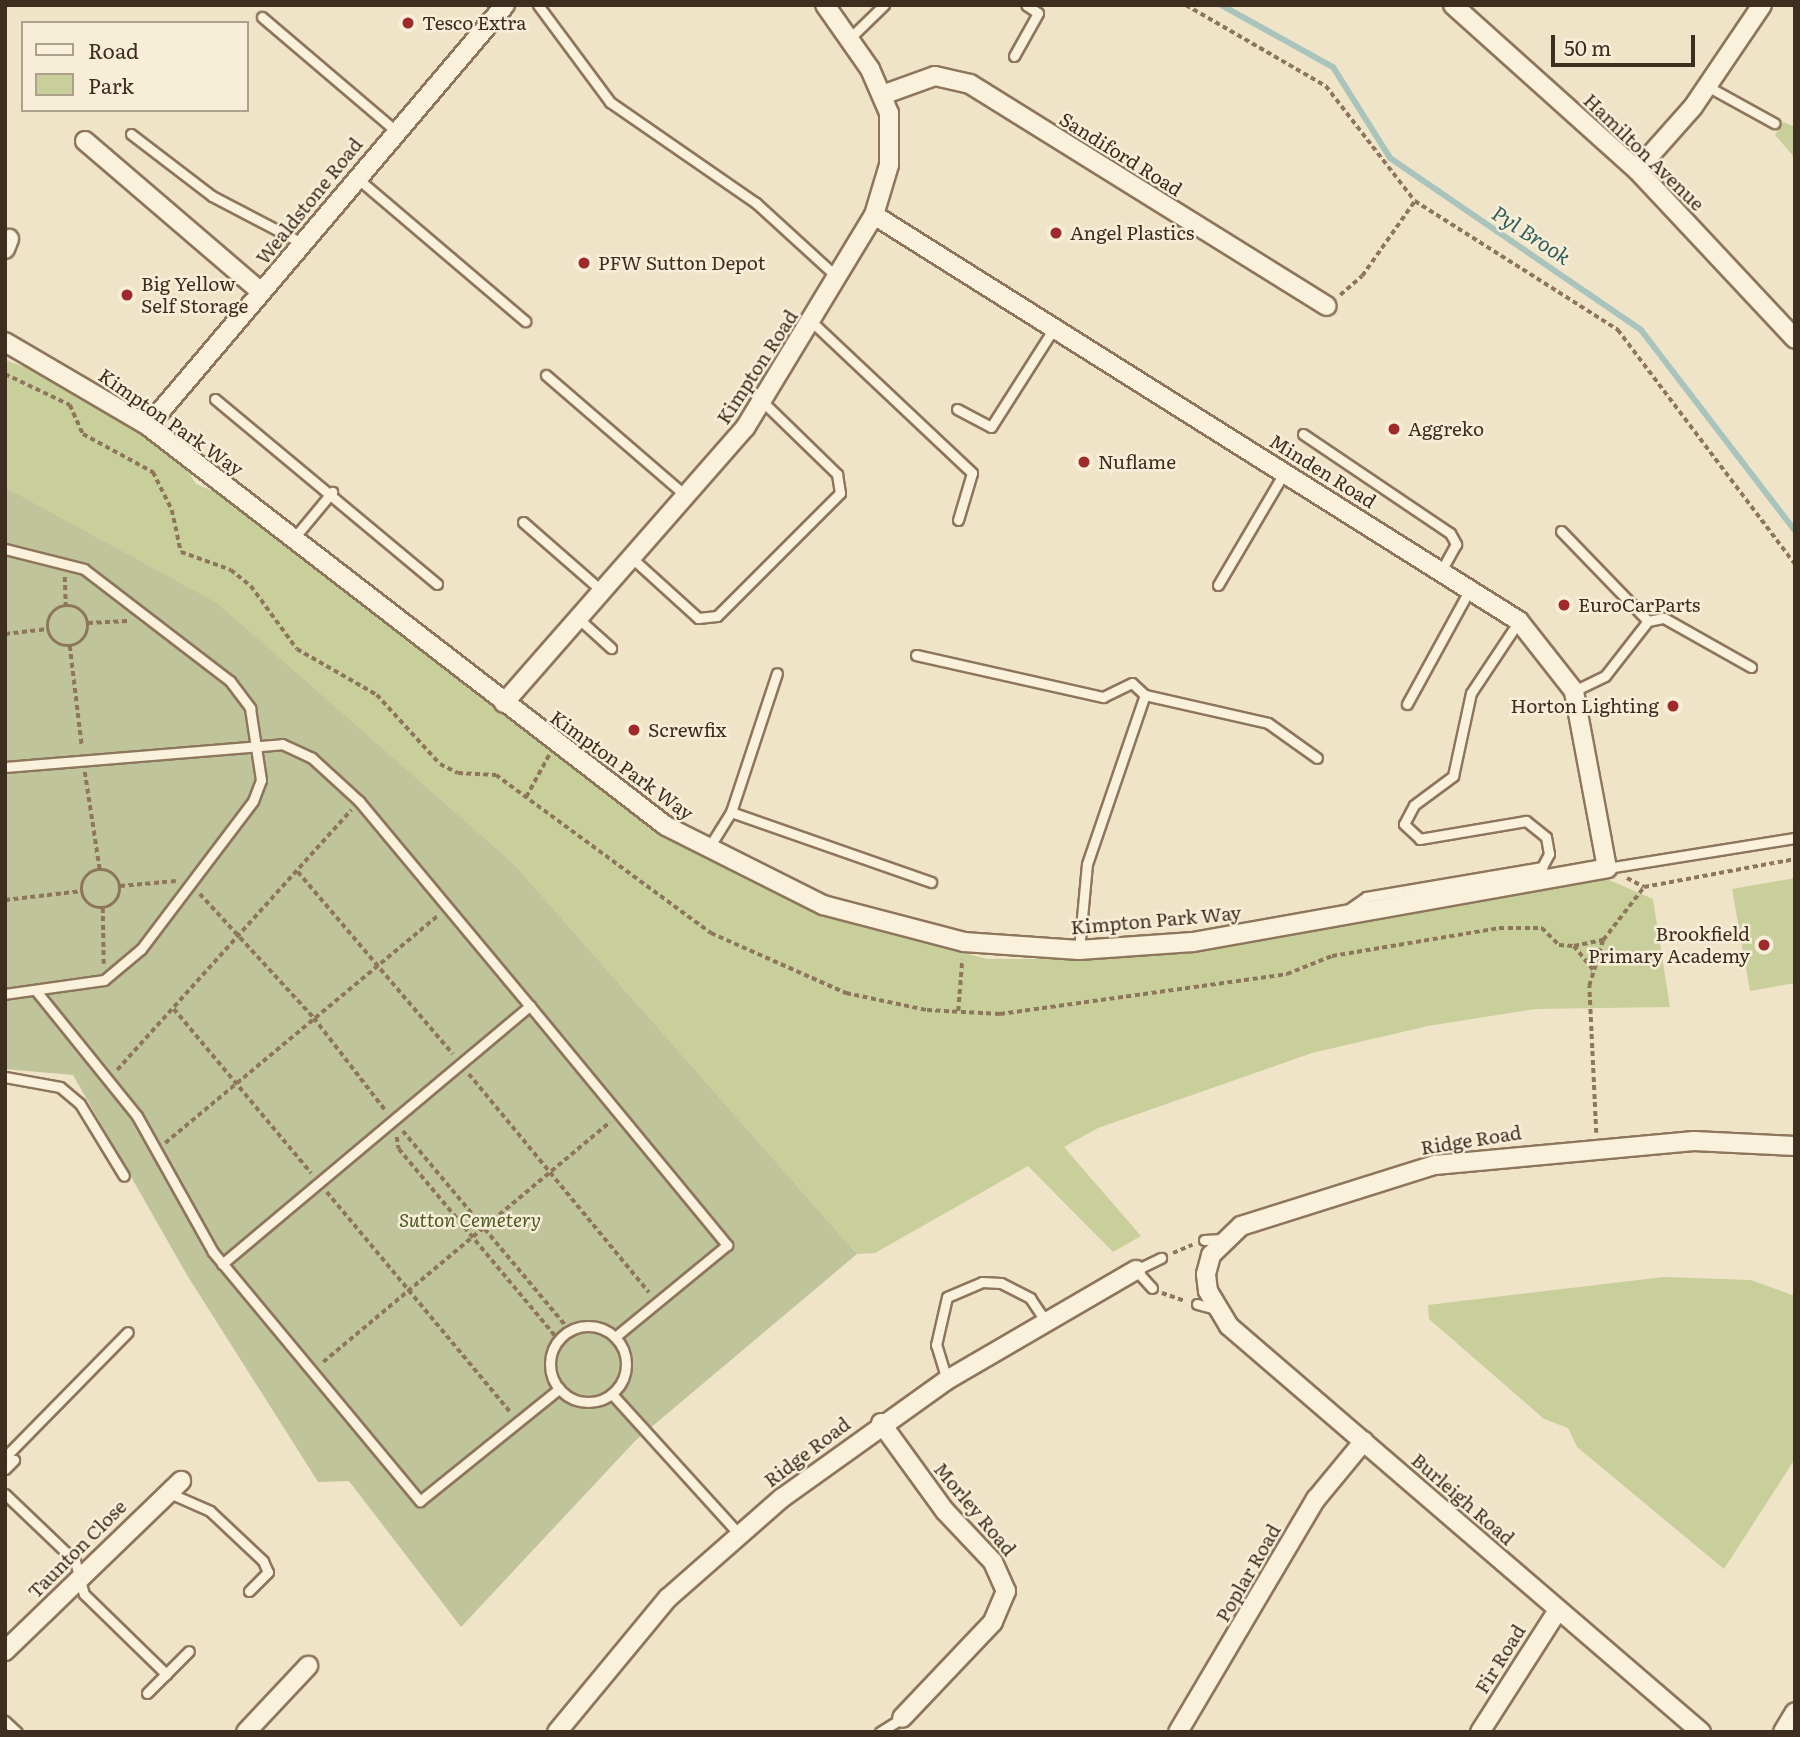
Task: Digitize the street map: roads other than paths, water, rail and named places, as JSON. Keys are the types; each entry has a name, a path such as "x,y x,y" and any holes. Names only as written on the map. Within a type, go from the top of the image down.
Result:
{"street":[{"name":"Wealdstone Road","path":"148,426 395,130 505,5"},
{"name":"Kimpton Road","path":"504,703 687,497 763,401 812,323 874,215 892,141 885,94 825,5"},
{"name":"Hamilton Avenue","path":"1453,5 1637,170 1795,339"},
{"path":"1637,170 1707,86 1762,5"},
{"name":"Sandiford Road","path":"885,94 935,76 970,84 1326,306"},
{"path":"85,141 261,292"},
{"name":"Minden Road","path":"874,215 1471,587 1518,621 1574,691 1606,868"},
{"name":"Kimpton Park Way","path":"5,342 148,426 657,820 708,849 823,905 964,942 1079,950 1193,942 1606,868"},
{"name":"Ridge Road","path":"1223,1239 1241,1226 1373,1180 1498,1155 1694,1141 1795,1146"},
{"name":"Burleigh Road","path":"1223,1239 1211,1255 1202,1297 1558,1610 1702,1732"},
{"name":"Ridge Road","path":"557,1732 668,1598 738,1533 881,1423 1045,1320 1136,1270"},
{"name":"Morley Road","path":"881,1423 945,1511 993,1562 1006,1591 993,1622 902,1718"},
{"name":"Poplar Road","path":"1178,1732 1316,1499 1364,1441"},
{"name":"Taunton Close","path":"5,1651 79,1576 181,1480"},
{"name":"Fir Road","path":"1480,1732 1558,1610"},
{"path":"246,1732 308,1666"},
{"path":"1783,1732 1795,1712"}],"lane":[{"path":"538,5 610,102 756,203 837,277"},
{"path":"849,39 884,5"},
{"path":"1014,56 1038,13 1026,5"},
{"path":"262,17 395,130"},
{"path":"1707,86 1774,123"},
{"path":"131,134 212,196 302,243"},
{"path":"356,177 525,321"},
{"path":"812,323 972,473 958,520"},
{"path":"957,409 991,427 1054,328"},
{"path":"546,375 687,497"},
{"path":"215,399 332,492 437,584"},
{"path":"633,559 698,618 717,615 840,493 837,474 763,401"},
{"path":"1303,434 1450,533 1456,544 1442,569"},
{"path":"1218,585 1285,472"},
{"path":"294,538 332,492"},
{"path":"523,522 603,593"},
{"path":"1561,531 1648,621"},
{"path":"5,549 64,559 151,620 230,681 250,708 260,743 261,780 253,801 141,949 104,980 37,992 5,994"},
{"path":"1408,704 1471,587"},
{"path":"1574,691 1605,676 1648,621 1664,618 1751,667"},
{"path":"580,620 611,649"},
{"path":"1335,918 1366,897 1542,867 1549,854 1546,837 1526,821 1420,839 1404,824 1414,805 1454,776 1471,692 1518,621"},
{"path":"916,655 1103,696 1132,682 1145,695 1268,723 1317,758"},
{"path":"708,849 730,812 777,673"},
{"path":"1079,950 1087,864 1145,695"},
{"path":"5,767 260,743 282,744 312,758 359,801 449,906 727,1245 615,1337"},
{"path":"730,812 931,882"},
{"path":"1606,868 1795,838"},
{"path":"37,992 109,1078 158,1150 222,1264 420,1501 559,1390"},
{"path":"222,1264 530,1006"},
{"path":"5,1077 60,1087 80,1104 124,1176"},
{"path":"1204,1241 1223,1239"},
{"path":"1152,1288 1136,1270 1161,1258"},
{"path":"947,1380 936,1345 947,1297 973,1284 1001,1283 1030,1298 1045,1320"},
{"path":"591,1326 615,1337 625,1372 612,1394 581,1402 559,1390 549,1361 558,1339 570,1331 591,1326"},
{"path":"5,1469 10,1458 128,1332"},
{"path":"612,1394 738,1533"},
{"path":"166,1492 210,1511 263,1561 268,1572 249,1591"},
{"path":"5,1494 75,1561 84,1594 166,1674"},
{"path":"147,1693 189,1651"},
{"path":"880,1732 902,1718"},
{"path":"5,1721 17,1732"}],"waterway":[{"name":"Pyl Brook","path":"1221,5 1333,67 1390,158 1641,330 1795,531"}],"place":[{"name":"Tesco Extra","path":"408,23"},
{"name":"Angel Plastics","path":"1056,233"},
{"name":"PFW Sutton Depot","path":"584,263"},
{"name":"Big Yellow Self Storage","path":"127,295"},
{"name":"Aggreko","path":"1394,429"},
{"name":"Nuflame","path":"1084,462"},
{"name":"EuroCarParts","path":"1564,605"},
{"name":"Horton Lighting","path":"1673,706"},
{"name":"Screwfix","path":"634,730"},
{"name":"Brookfield Primary Academy","path":"1764,945"}],"park label":[{"name":"Sutton Cemetery","path":"470,1220"}]}
